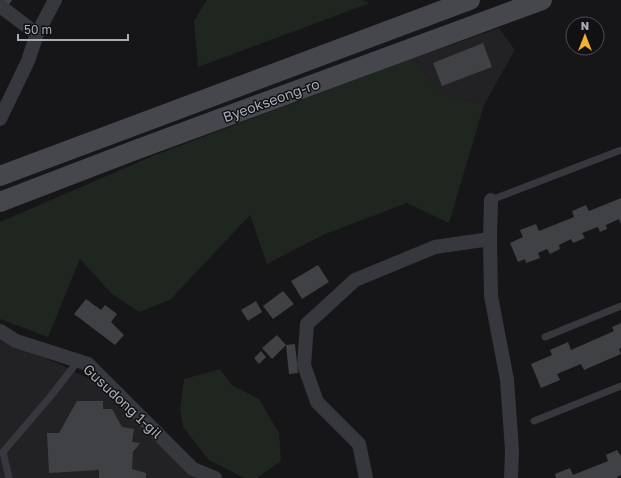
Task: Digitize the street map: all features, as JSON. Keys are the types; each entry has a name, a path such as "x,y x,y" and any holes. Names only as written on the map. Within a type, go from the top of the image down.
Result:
{"main road":[{"name":"Byeokseong-ro","path":"0,176 470,0"},
{"name":"Byeokseong-ro","path":"0,202 138,149 542,0"}],"street":[{"path":"1,116 28,61 37,34 55,0"},
{"path":"0,6 37,34"},
{"path":"491,200 490,296 506,380 512,450 511,478"},
{"path":"366,478 360,444 317,402 304,365 307,324 355,280 435,247 490,239"},
{"name":"Gusudong 1-gil","path":"0,331 16,341 88,364 193,469 215,478"}],"lane":[{"path":"491,200 621,150"},
{"path":"545,337 621,306"},
{"path":"9,478 3,452 50,397 78,361"},
{"path":"534,422 621,386"}],"shaded area":[{"path":"207,0 362,0 370,3 198,67 194,21"},
{"path":"499,28 515,50 484,105 442,94 413,58"},
{"path":"413,58 442,94 484,105 449,223 407,203 323,235 267,264 250,215 170,300 139,312 112,294 80,259 48,337 0,319 0,222 155,155"},
{"path":"0,340 57,363 104,386 199,478 0,478"},
{"path":"220,369 232,385 259,399 279,433 281,461 257,478 244,478 209,460 183,427 180,409 184,379"}],"building":[{"path":"0,0 12,0 8,6"},
{"path":"483,43 492,67 442,86 433,63"},
{"path":"621,198 621,224 619,219 606,225 607,229 600,232 598,227 582,233 585,238 573,243 571,239 559,245 560,249 550,254 547,249 538,253 540,258 526,263 525,259 518,262 510,243 523,237 520,230 536,224 539,231 574,217 572,211 586,205 589,211"},
{"path":"318,265 329,282 302,299 291,281"},
{"path":"283,291 294,304 273,319 263,306"},
{"path":"86,299 101,310 105,305 117,314 111,322 124,335 115,345 74,314"},
{"path":"256,301 262,312 248,321 241,310"},
{"path":"621,323 621,348 619,349 621,354 584,370 581,364 557,374 560,380 541,388 531,364 552,355 550,350 568,342 571,350 614,331 612,327"},
{"path":"277,335 286,345 272,359 262,348"},
{"path":"295,344 298,373 289,374 286,345"},
{"path":"261,351 266,357 259,364 254,358"},
{"path":"77,401 103,401 103,409 112,409 122,427 134,429 132,442 140,443 133,452 132,469 146,473 146,478 99,478 99,470 49,473 47,433 59,433"},
{"path":"617,450 621,456 621,475 617,477 618,478 556,478 555,474 570,468 573,475 608,461 606,455"}]}
